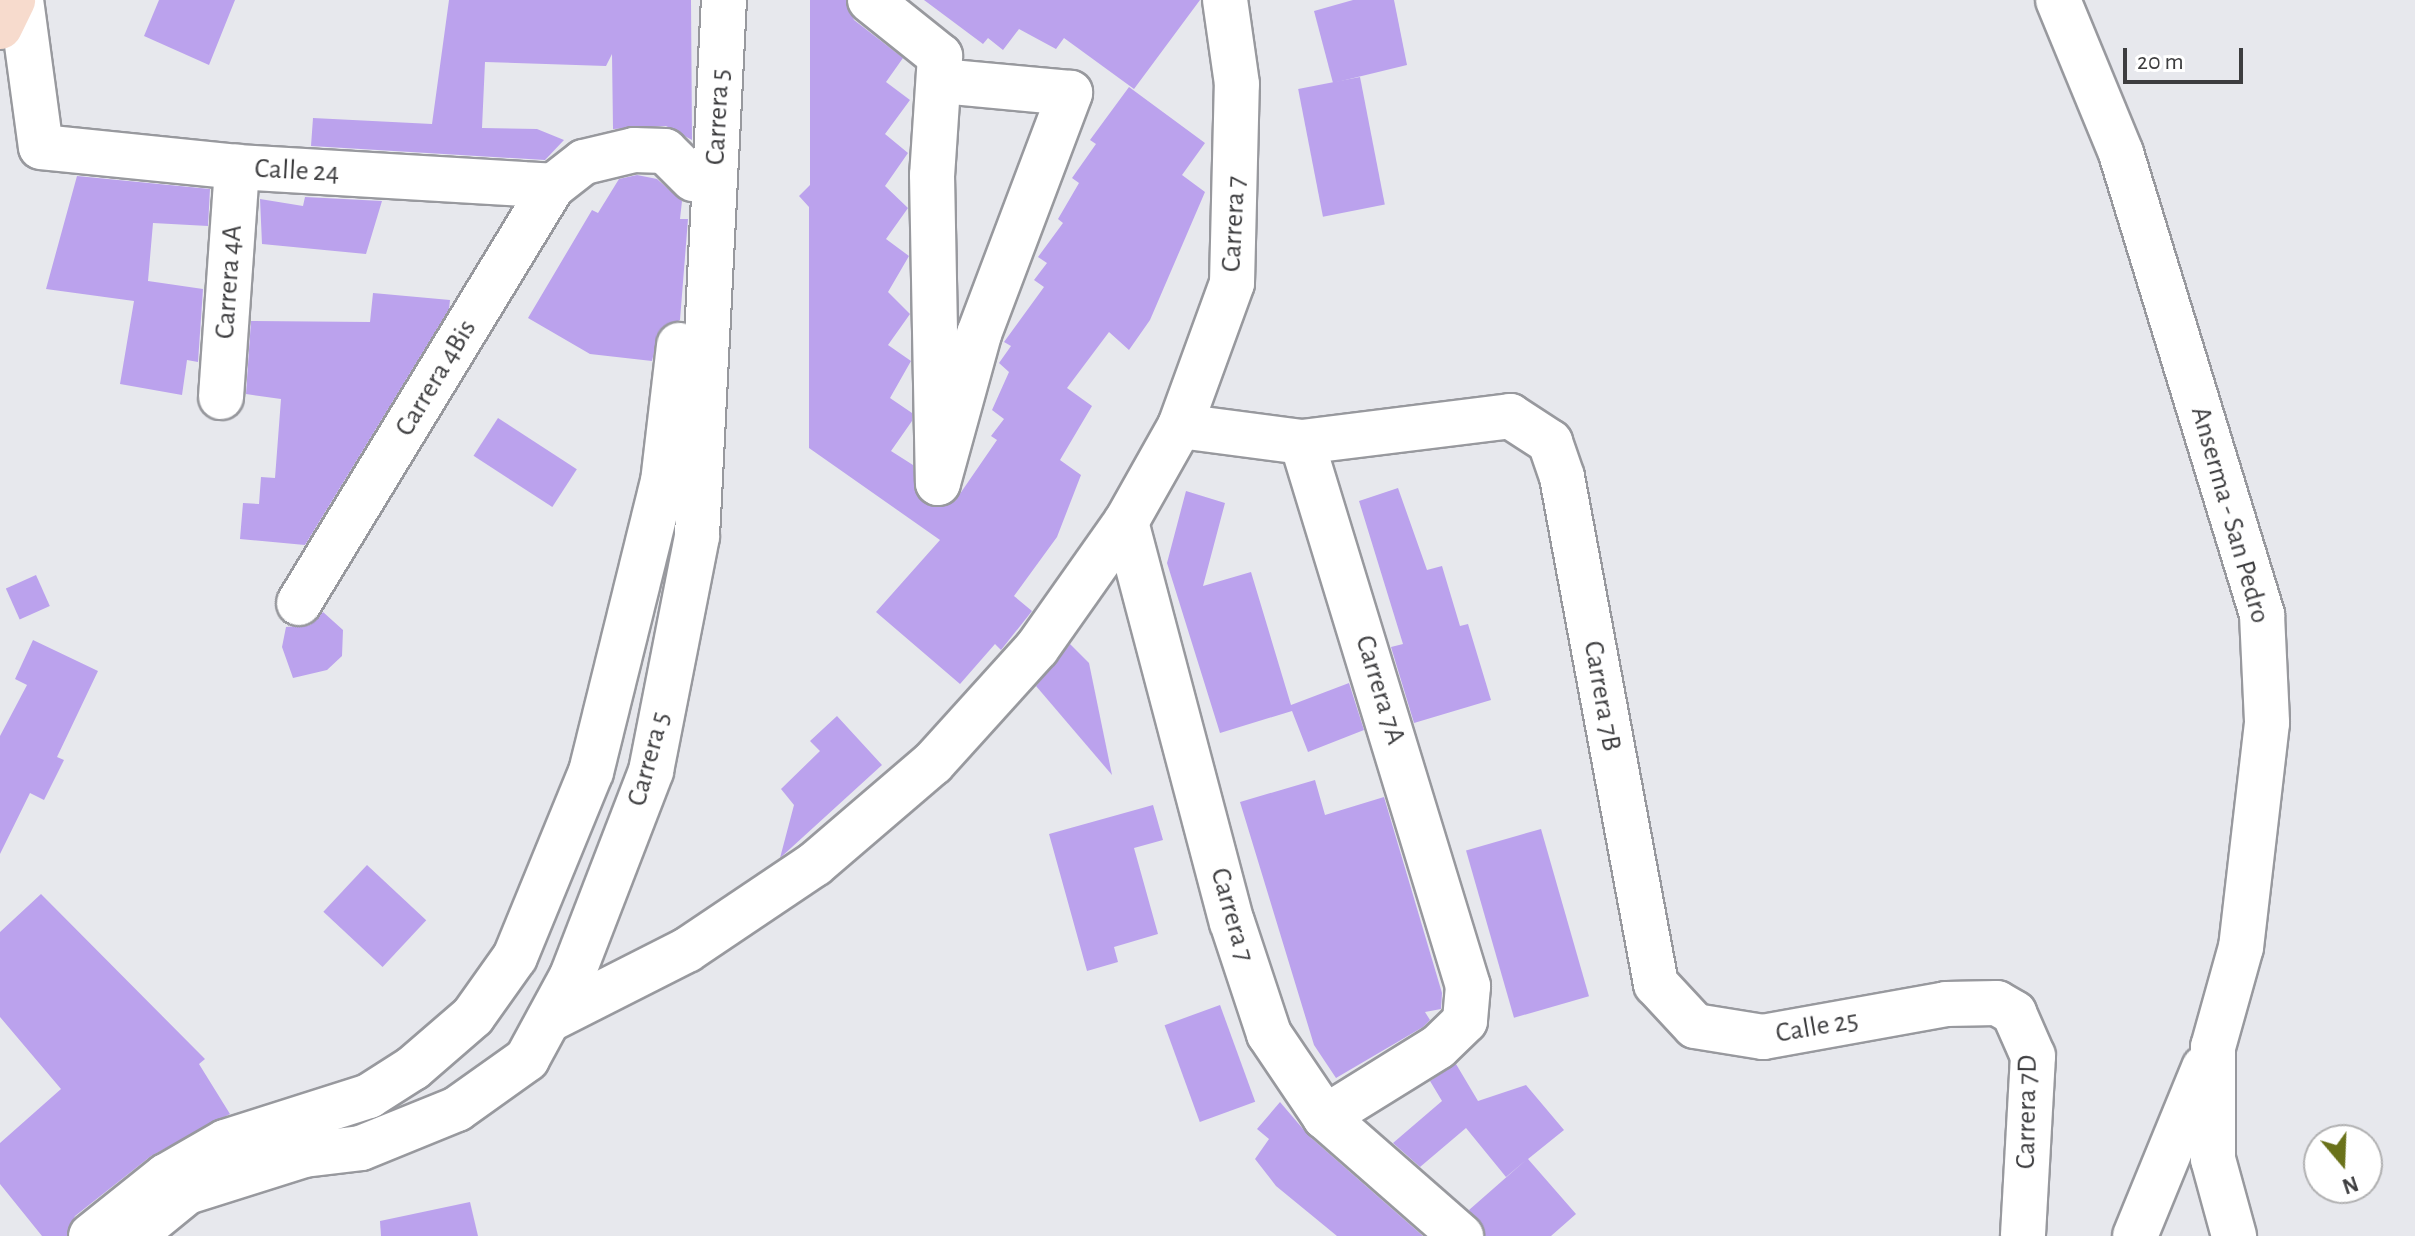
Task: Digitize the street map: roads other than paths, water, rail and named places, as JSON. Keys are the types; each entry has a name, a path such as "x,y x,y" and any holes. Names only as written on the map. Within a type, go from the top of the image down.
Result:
{"main road":[{"path":"0,27 13,0"}],"street":[{"name":"Calle 24","path":"21,0 41,147 237,167 568,174 634,150 665,151 693,179"},
{"name":"Carrera 5","path":"91,1236 166,1176 225,1142 369,1096 402,1075 473,1016 515,957 591,772 663,482 693,179 702,0"},
{"name":"Carrera 5","path":"145,1230 187,1192 246,1170 416,1131 527,1059 588,939 651,771 697,536 724,0"},
{"path":"870,0 940,56 932,175 938,483 979,334 1070,93 940,81"},
{"name":"Anserma - San Pedro","path":"2058,0 2121,153 2262,615 2267,723 2241,947 2213,1047 2213,1159 2234,1236"},
{"name":"Carrera 7","path":"549,1020 700,942 815,864 921,773 1037,648 1126,522 1180,426 1232,283 1236,2"},
{"name":"Carrera 4A","path":"221,397 237,167"},
{"name":"Carrera 4Bis","path":"299,603 568,174"},
{"name":"Carrera 7B","path":"1302,442 1488,416 1524,421 1550,442 1562,477 1656,984"},
{"path":"1180,426 1302,442"},
{"name":"Carrera 7A","path":"1302,442 1458,938 1468,986 1465,1021 1438,1047 1325,1117"},
{"name":"Carrera 7","path":"1126,522 1232,922 1269,1034 1325,1117 1461,1236"},
{"name":"Calle 25","path":"1656,984 1695,1026 1763,1037 1946,1004 1997,1003"},
{"name":"Carrera 7D","path":"1997,1003 2025,1027 2033,1056 2023,1236"},
{"path":"2135,1236 2213,1047"}]}
